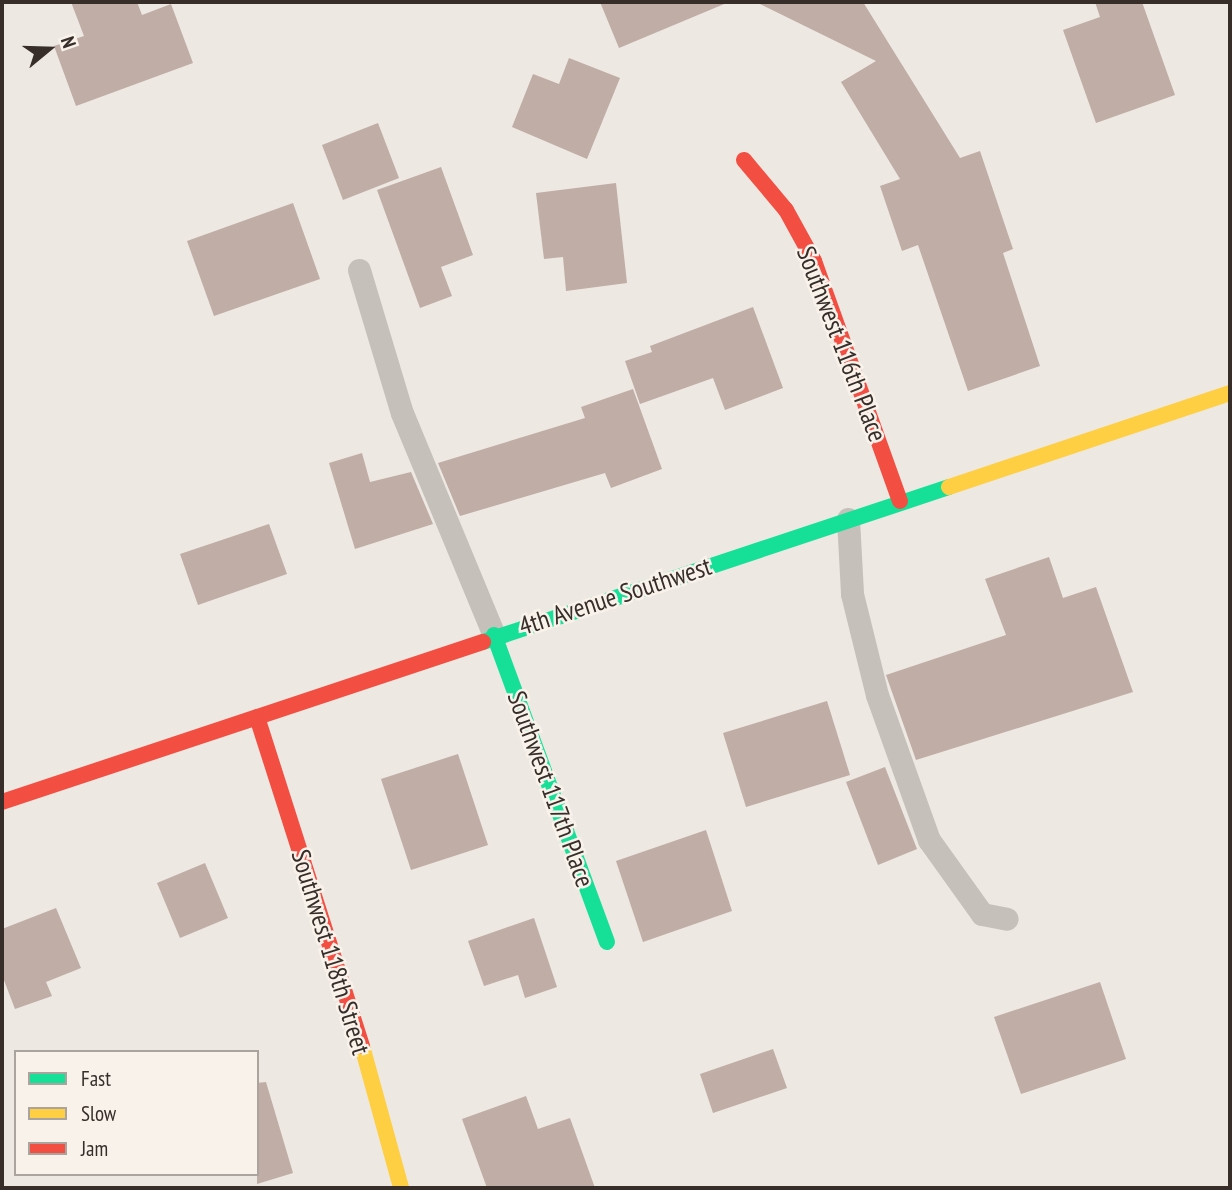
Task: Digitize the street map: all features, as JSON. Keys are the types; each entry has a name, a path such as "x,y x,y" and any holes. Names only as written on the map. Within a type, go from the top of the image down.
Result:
{"street":[{"name":"Southwest 116th Place","path":"744,160 786,210 814,261 900,501"},
{"name":"4th Avenue Southwest","path":"2,802 494,635 1230,393"},
{"name":"Southwest 117th Place","path":"494,635 607,942"},
{"name":"Southwest 118th Street","path":"257,717 354,1013 384,1141 401,1188"}],"lane":[{"path":"359,270 402,413 494,635"},
{"path":"848,519 852,593 877,695 929,840 982,914 1006,919"}],"building":[{"path":"71,2 137,2 142,15 171,4 193,63 76,106 54,46 84,36"},
{"path":"600,2 729,2 619,48"},
{"path":"756,2 863,2 960,158 980,151 1013,249 1003,253 1040,366 968,391 918,245 902,251 880,186 900,179 841,82 876,61"},
{"path":"1095,2 1142,2 1175,95 1096,123 1063,30 1100,17"},
{"path":"569,58 620,78 587,159 512,127 533,74 559,84"},
{"path":"378,123 399,178 343,200 322,145"},
{"path":"441,167 473,255 441,267 452,296 420,308 377,190"},
{"path":"616,183 627,283 566,291 563,257 544,259 536,193"},
{"path":"293,203 320,279 214,316 187,241"},
{"path":"753,307 783,388 725,410 713,378 640,404 625,361 652,352 650,346"},
{"path":"633,389 662,469 611,488 605,473 460,516 438,463 585,418 581,407"},
{"path":"362,453 370,482 411,472 433,524 355,549 329,463"},
{"path":"269,524 287,574 198,605 180,554"},
{"path":"1049,557 1063,598 1096,587 1133,692 916,760 886,675 1006,635 985,579"},
{"path":"827,701 850,775 746,807 723,733"},
{"path":"458,754 488,845 411,870 381,779"},
{"path":"885,767 917,849 878,865 846,782"},
{"path":"706,830 732,911 643,942 616,861"},
{"path":"205,863 228,918 180,938 157,883"},
{"path":"56,908 81,968 46,982 52,996 15,1009 2,975 2,929"},
{"path":"534,918 557,987 525,998 518,975 484,986 468,941"},
{"path":"1100,982 1126,1059 1021,1094 994,1017"},
{"path":"773,1049 787,1088 713,1113 700,1074"},
{"path":"266,1082 293,1173 257,1184 259,1176 259,1083"},
{"path":"526,1096 538,1129 570,1118 595,1188 487,1188 462,1119"}],"traffic: fast":[{"path":"483,642 949,487"},
{"path":"494,635 607,942"}],"traffic: slow":[{"path":"949,487 1230,393"},
{"path":"362,1046 401,1188"}],"traffic: jam":[{"path":"744,160 786,210 814,261 900,501"},
{"path":"2,802 483,642"},
{"path":"257,717 362,1046"}]}
